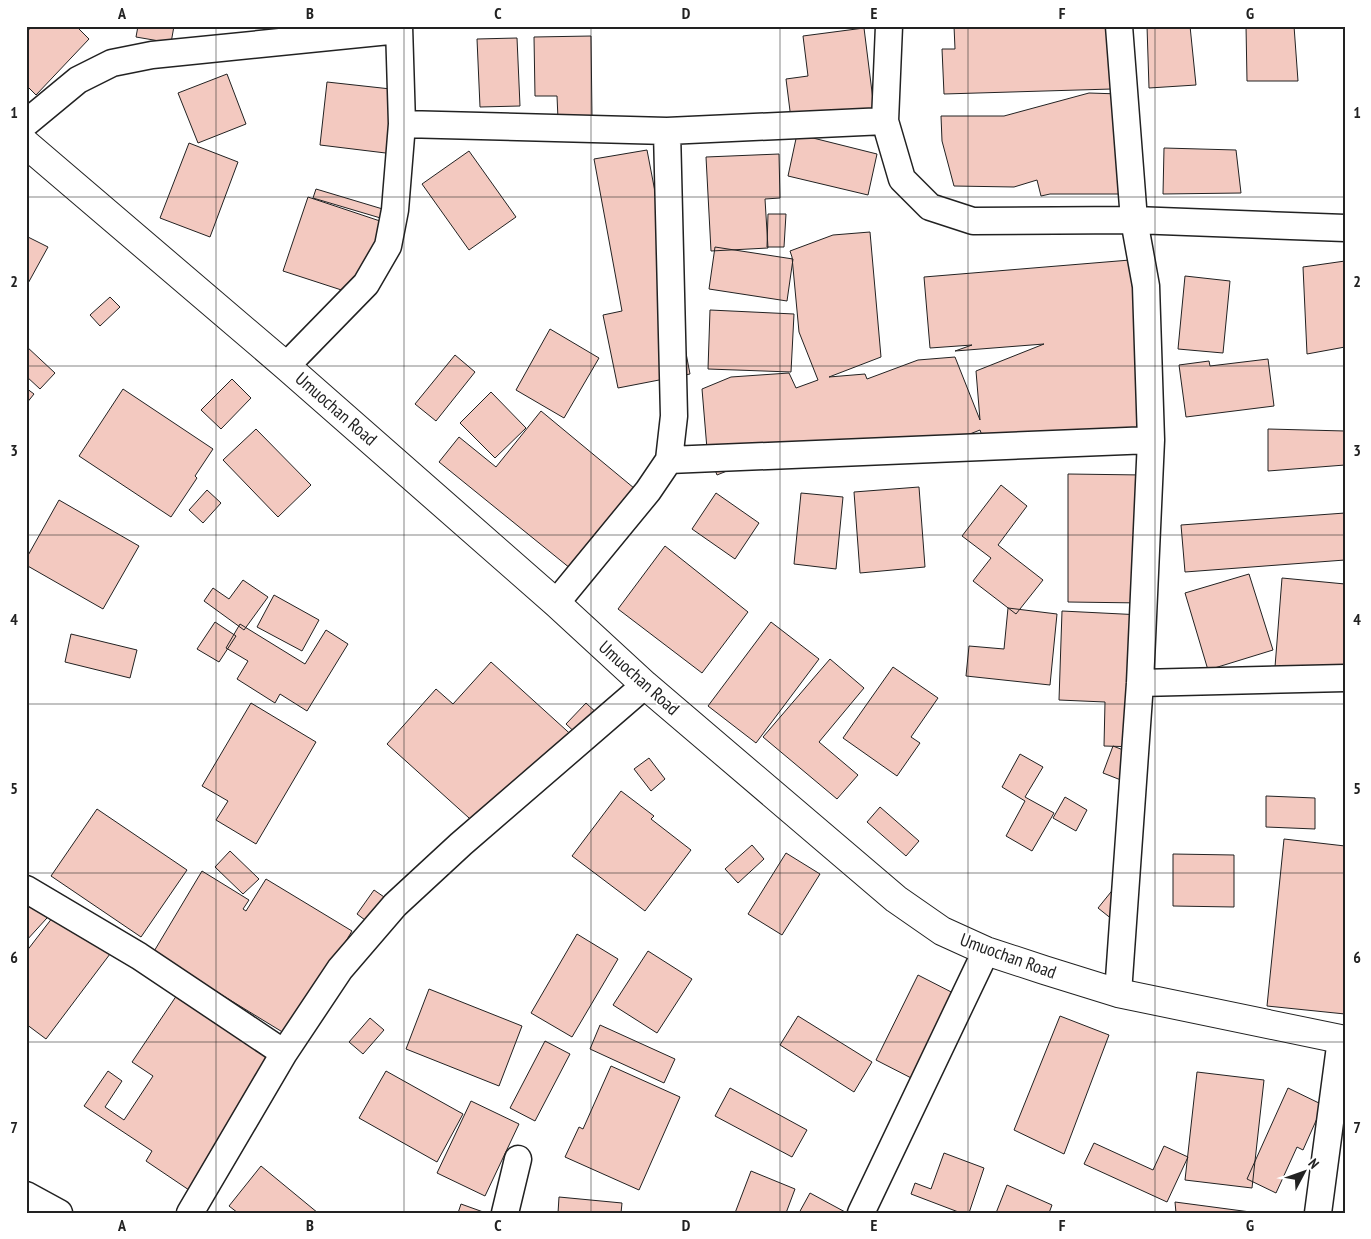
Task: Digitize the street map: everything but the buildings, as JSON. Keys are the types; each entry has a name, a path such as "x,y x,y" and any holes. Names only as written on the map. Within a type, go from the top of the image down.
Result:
{"street":[{"path":"889,26 885,121 902,179 930,207 973,221 1134,220 1345,228"},
{"path":"1118,993 1140,684 1150,440 1146,286 1134,220 1119,26"},
{"path":"26,123 78,80 112,63 152,54 399,28 402,124 395,210 388,246 366,284 286,366"},
{"path":"402,124 667,130 885,121"},
{"path":"556,603 648,490 669,460 674,416 667,130"},
{"name":"Umuochan Road","path":"26,144 286,366 556,603 645,685 896,900 942,930 986,951 1118,993 1343,1040"},
{"path":"669,460 1150,440"},
{"path":"1140,684 1345,678"},
{"path":"190,1213 284,1053 340,969 395,905 461,844 645,685"},
{"path":"26,889 139,956 284,1053"},
{"path":"861,1213 986,951"},
{"path":"1318,1213 1343,1040"},
{"path":"505,1213 518,1159"},
{"path":"26,1195 60,1213"}]}
